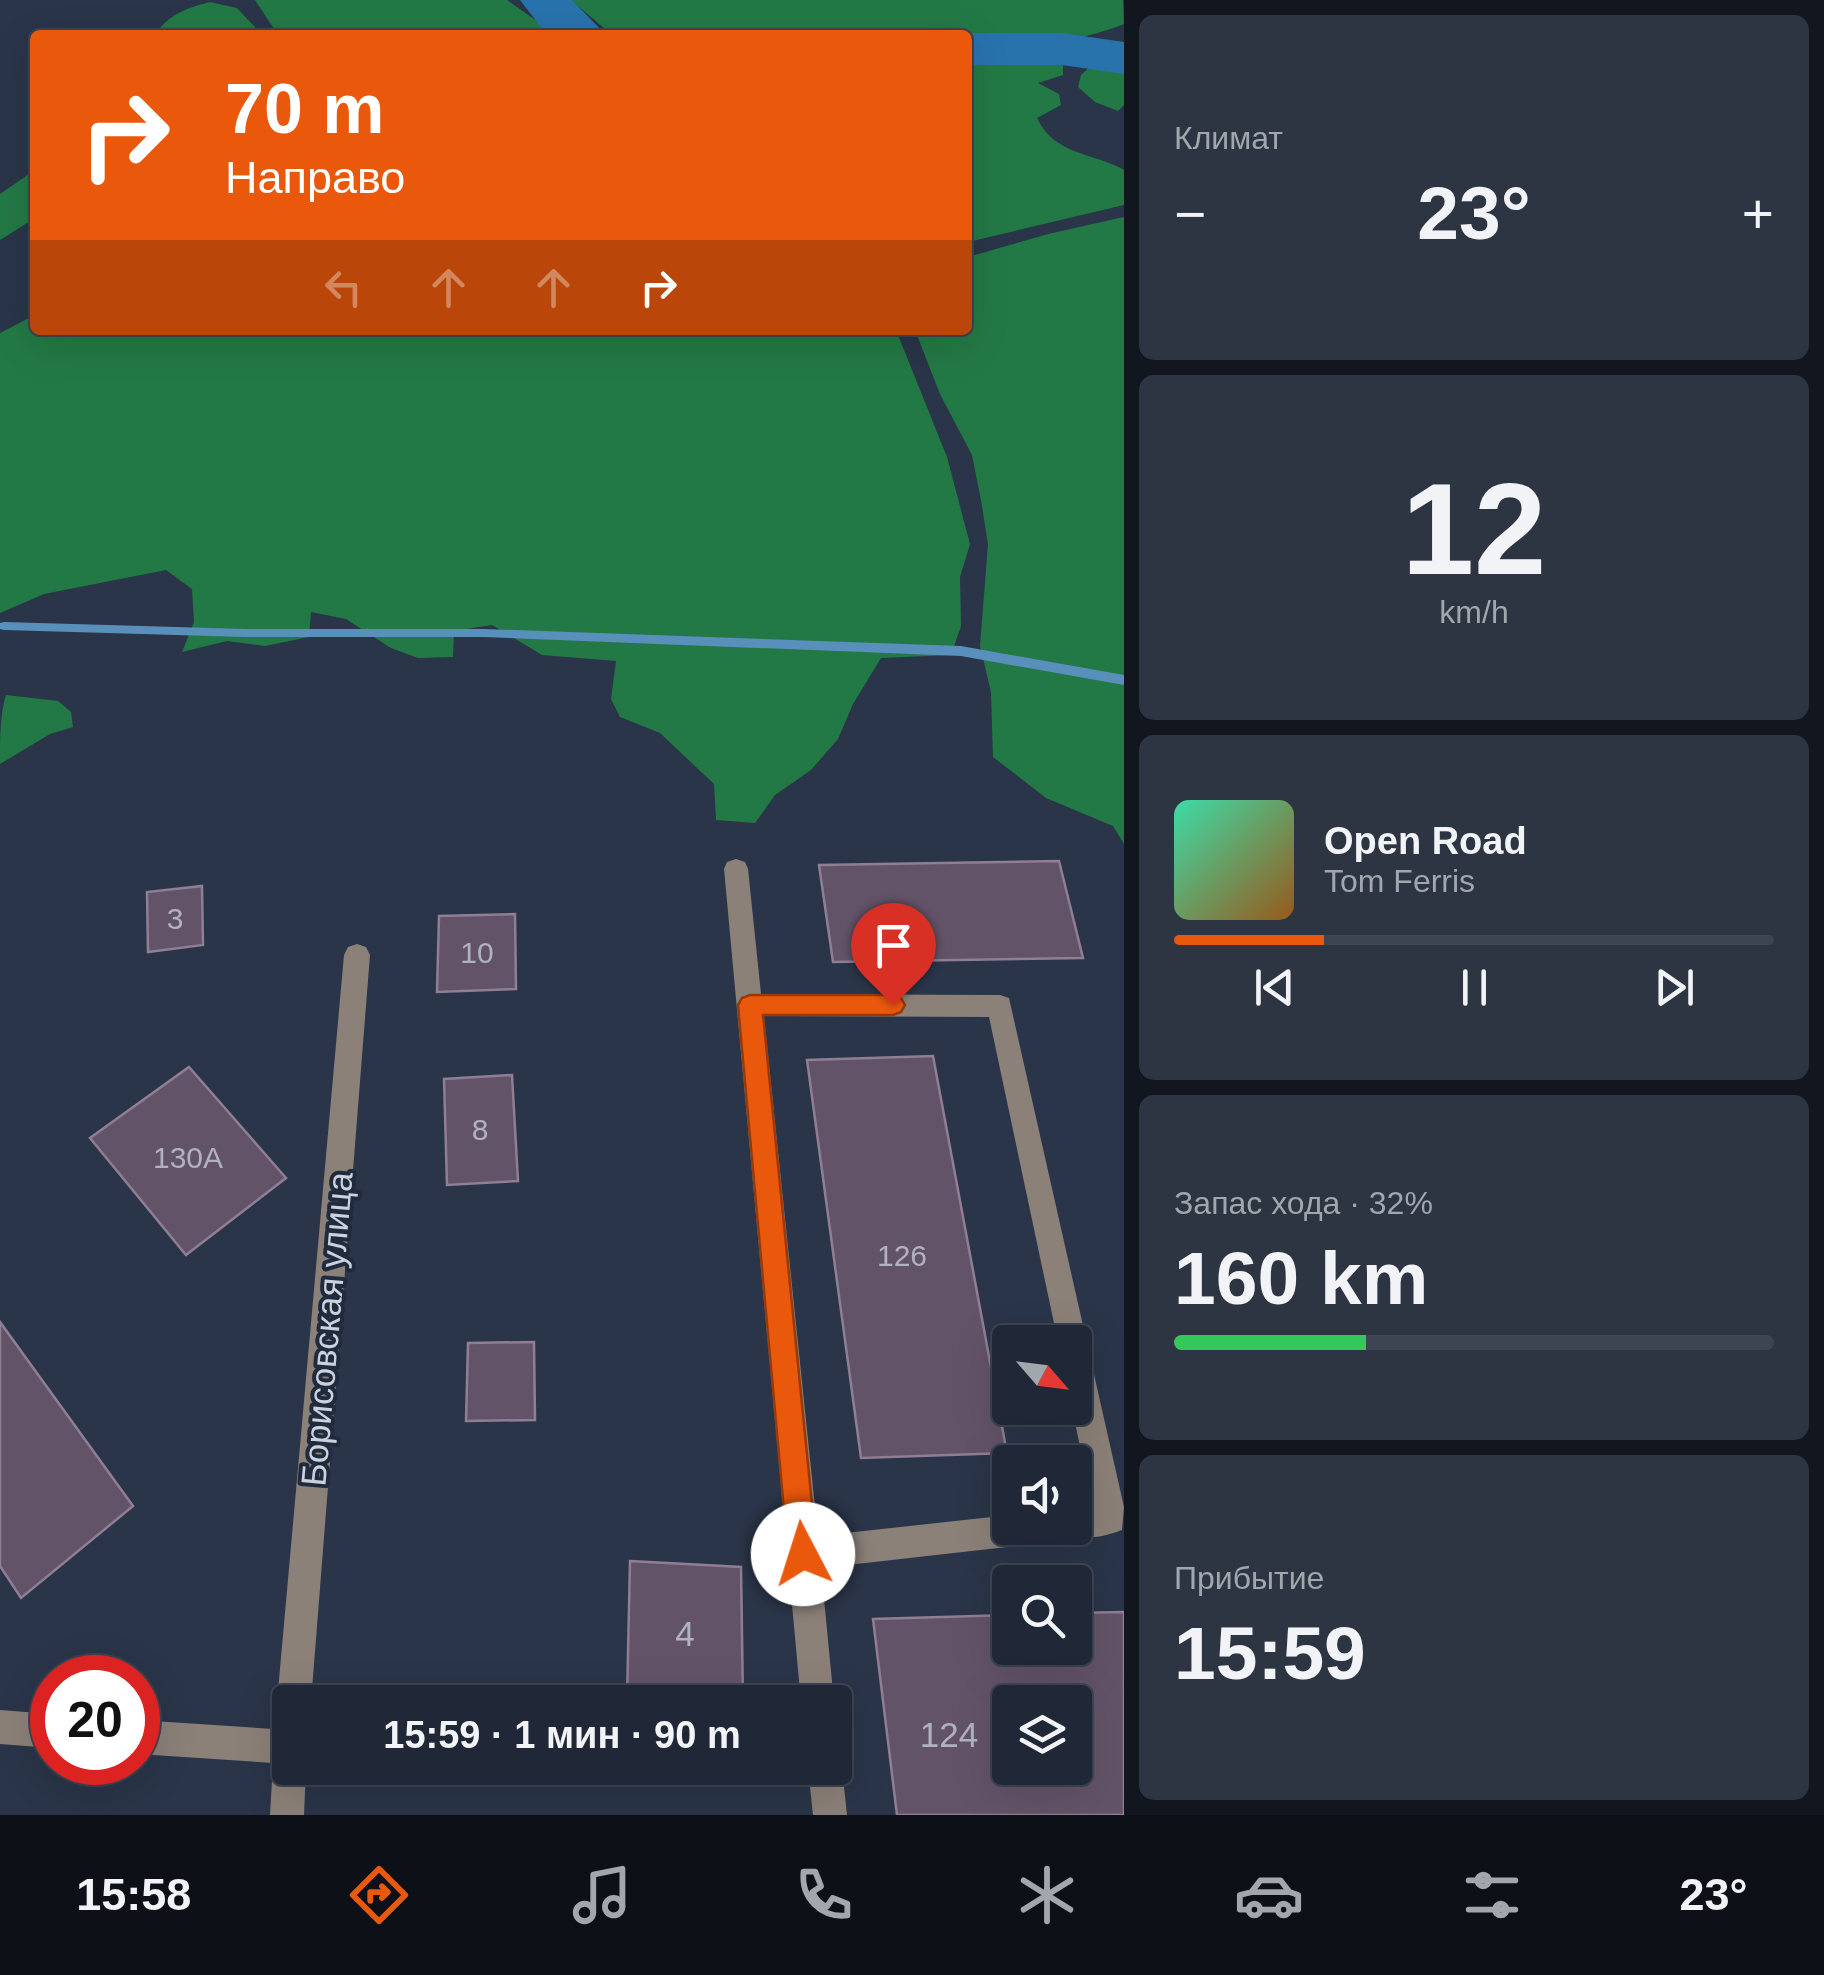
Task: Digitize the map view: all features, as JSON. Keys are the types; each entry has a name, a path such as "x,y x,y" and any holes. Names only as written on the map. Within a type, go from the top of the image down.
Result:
{"street":[{"path":"736,869 816,1685"},
{"name":"Борисовская улица","path":"295,1685 358,955"},
{"path":"750,1005 1000,1006 1069,1325"},
{"path":"1090,1425 1110,1519 1092,1521"},
{"path":"803,1554 992,1533"},
{"path":"0,1727 30,1729"},
{"path":"160,1738 272,1746"},
{"path":"288,1815 289,1785"},
{"path":"826,1785 830,1815"}],"green space":[{"path":"255,0 507,0 550,30 275,30"},
{"path":"571,0 1123,0 1124,24 1066,40 1009,44 972,44 972,30 606,30"},
{"path":"210,2 237,8 255,30 159,30 179,13"},
{"path":"995,52 1048,55 1063,65 1063,75 1038,83 1059,94 1061,105 1037,118 1044,130 1064,146 1124,170 1124,205 972,241 972,58"},
{"path":"1093,64 1124,67 1124,105 1118,111 1095,102 1078,87 1081,75"},
{"path":"30,173 30,221 0,240 0,194"},
{"path":"1124,217 1124,844 1113,826 1046,798 993,757 991,692 980,646 988,544 981,500 972,455 940,394 917,335 972,335 972,256"},
{"path":"30,318 30,335 898,335 947,457 970,544 960,577 961,626 951,655 881,658 853,704 838,739 811,770 775,795 755,823 716,820 714,784 660,733 620,717 611,699 616,661 542,655 492,625 454,631 453,657 418,658 391,648 346,619 311,612 309,637 265,646 227,641 182,652 194,622 192,589 166,570 44,594 0,613 0,333"},
{"path":"6,695 58,701 71,712 73,727 50,734 0,764"}],"building":[{"path":"1059,861 1083,958 833,962 819,865"},
{"path":"202,886 203,945 148,952 147,892"},
{"path":"515,914 516,989 437,992 439,916"},
{"path":"933,1056 992,1373 992,1425 1002,1425 1006,1445 992,1445 992,1454 861,1458 807,1060"},
{"path":"189,1067 286,1178 186,1255 90,1138"},
{"path":"512,1075 518,1181 447,1185 444,1079"},
{"path":"0,1322 133,1506 21,1598 0,1566"},
{"path":"534,1342 535,1420 466,1421 468,1343"},
{"path":"630,1561 741,1567 743,1685 627,1685"},
{"path":"1124,1612 1124,1815 897,1815 873,1619 992,1616 992,1665 1092,1665 1092,1613"}],"waterway":[{"path":"546,0 573,30"},
{"path":"972,49 1062,49 1124,58"},
{"path":"4,626 245,633 484,633 961,651 1124,680"}],"route":[{"path":"803,1554 750,1005 893,1005"}]}
